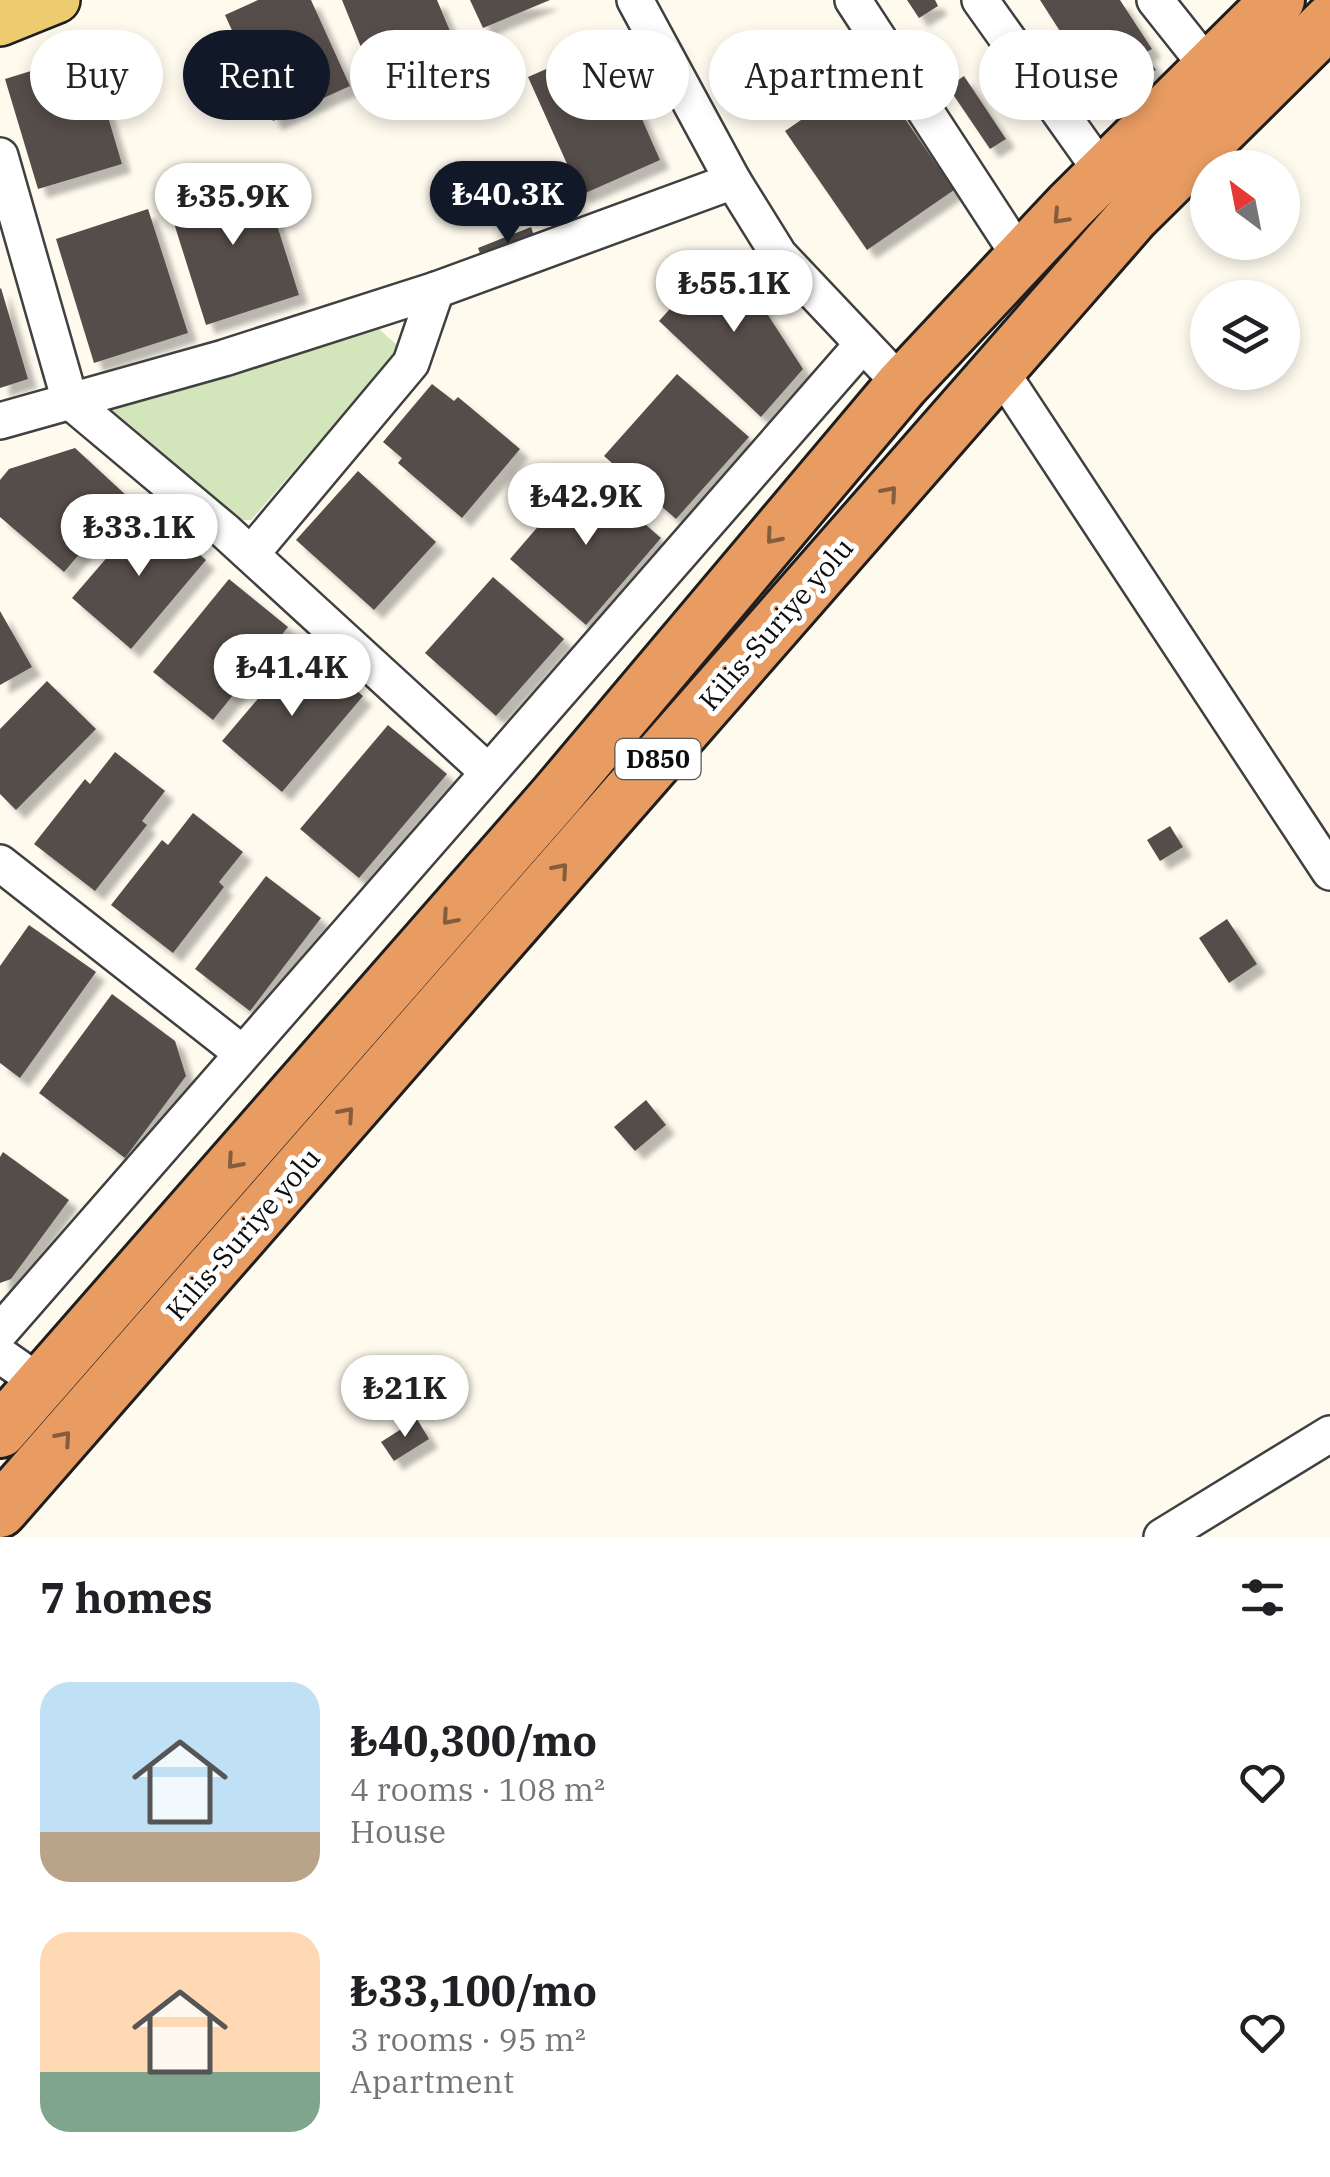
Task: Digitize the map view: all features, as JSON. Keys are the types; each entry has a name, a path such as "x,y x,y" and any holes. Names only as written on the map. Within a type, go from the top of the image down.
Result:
{"highway":[{"name":"D850","path":"1,1429 555,797 902,385 1102,174 1278,0"},
{"name":"Kilis-Suriye yolu","path":"0,1512 1133,216 1330,21"}],"main road":[{"path":"0,24 57,0"}],"street":[{"path":"635,0 733,181 779,255 902,385"},
{"path":"853,0 1021,258"},
{"path":"980,0 1102,174"},
{"path":"1155,0 1210,68"},
{"path":"0,156 70,401 250,554 488,772"},
{"path":"0,421 224,358 436,290 733,181"},
{"path":"250,554 410,363 436,290"},
{"path":"0,1332 864,344"},
{"path":"1000,369 1330,872"},
{"path":"0,863 242,1053"},
{"path":"0,1354 43,1385"},
{"path":"1162,1537 1330,1434"}],"green space":[{"path":"371,322 397,345 398,351 251,520 240,520 113,417 110,406"}],"building":[{"path":"258,0 311,0 325,30 232,30 225,15"},
{"path":"342,0 437,0 450,30 354,30"},
{"path":"470,0 550,0 483,28"},
{"path":"907,0 935,0 938,6 919,18"},
{"path":"1040,0 1120,0 1140,30 1059,30"},
{"path":"330,42 350,86 330,95"},
{"path":"546,69 546,117 528,77"},
{"path":"30,71 30,120 109,120 122,164 38,189 5,79"},
{"path":"964,76 979,98 979,120 993,120 1006,139 990,149 959,103 959,79"},
{"path":"547,120 642,120 660,160 581,195"},
{"path":"801,120 906,120 954,190 867,250 785,131"},
{"path":"260,171 299,295 206,325 167,201"},
{"path":"148,209 188,333 94,363 56,239"},
{"path":"531,227 537,244 484,264 478,248"},
{"path":"721,252 736,266 803,369 761,417 659,321"},
{"path":"0,289 28,379 0,388"},
{"path":"677,374 749,437 676,519 604,456"},
{"path":"432,384 454,401 458,397 520,449 462,518 398,463 402,458 383,442"},
{"path":"75,448 128,497 64,572 0,517 0,480 9,469"},
{"path":"358,471 436,542 374,610 296,540"},
{"path":"585,472 661,538 586,625 510,559"},
{"path":"148,510 206,560 131,649 72,598"},
{"path":"493,577 564,639 496,716 425,653"},
{"path":"229,579 288,627 213,720 153,672"},
{"path":"0,611 32,667 0,685"},
{"path":"303,646 363,696 282,792 222,741"},
{"path":"47,681 96,729 16,810 0,794 0,729"},
{"path":"388,725 447,774 359,878 300,829"},
{"path":"115,752 165,791 142,821 147,825 95,891 34,844 85,779 90,784"},
{"path":"193,813 243,852 219,882 224,887 173,953 111,905 162,840 168,845"},
{"path":"1170,826 1183,847 1160,861 1147,840"},
{"path":"266,876 321,918 250,1011 195,969"},
{"path":"1227,919 1257,964 1229,983 1199,938"},
{"path":"29,925 96,972 20,1078 0,1063 0,966"},
{"path":"112,994 175,1041 186,1076 125,1158 39,1093"},
{"path":"646,1100 666,1125 635,1151 614,1127"},
{"path":"3,1152 69,1200 11,1279 0,1283 0,1157"},
{"path":"417,1419 429,1439 394,1461 381,1442"}]}
